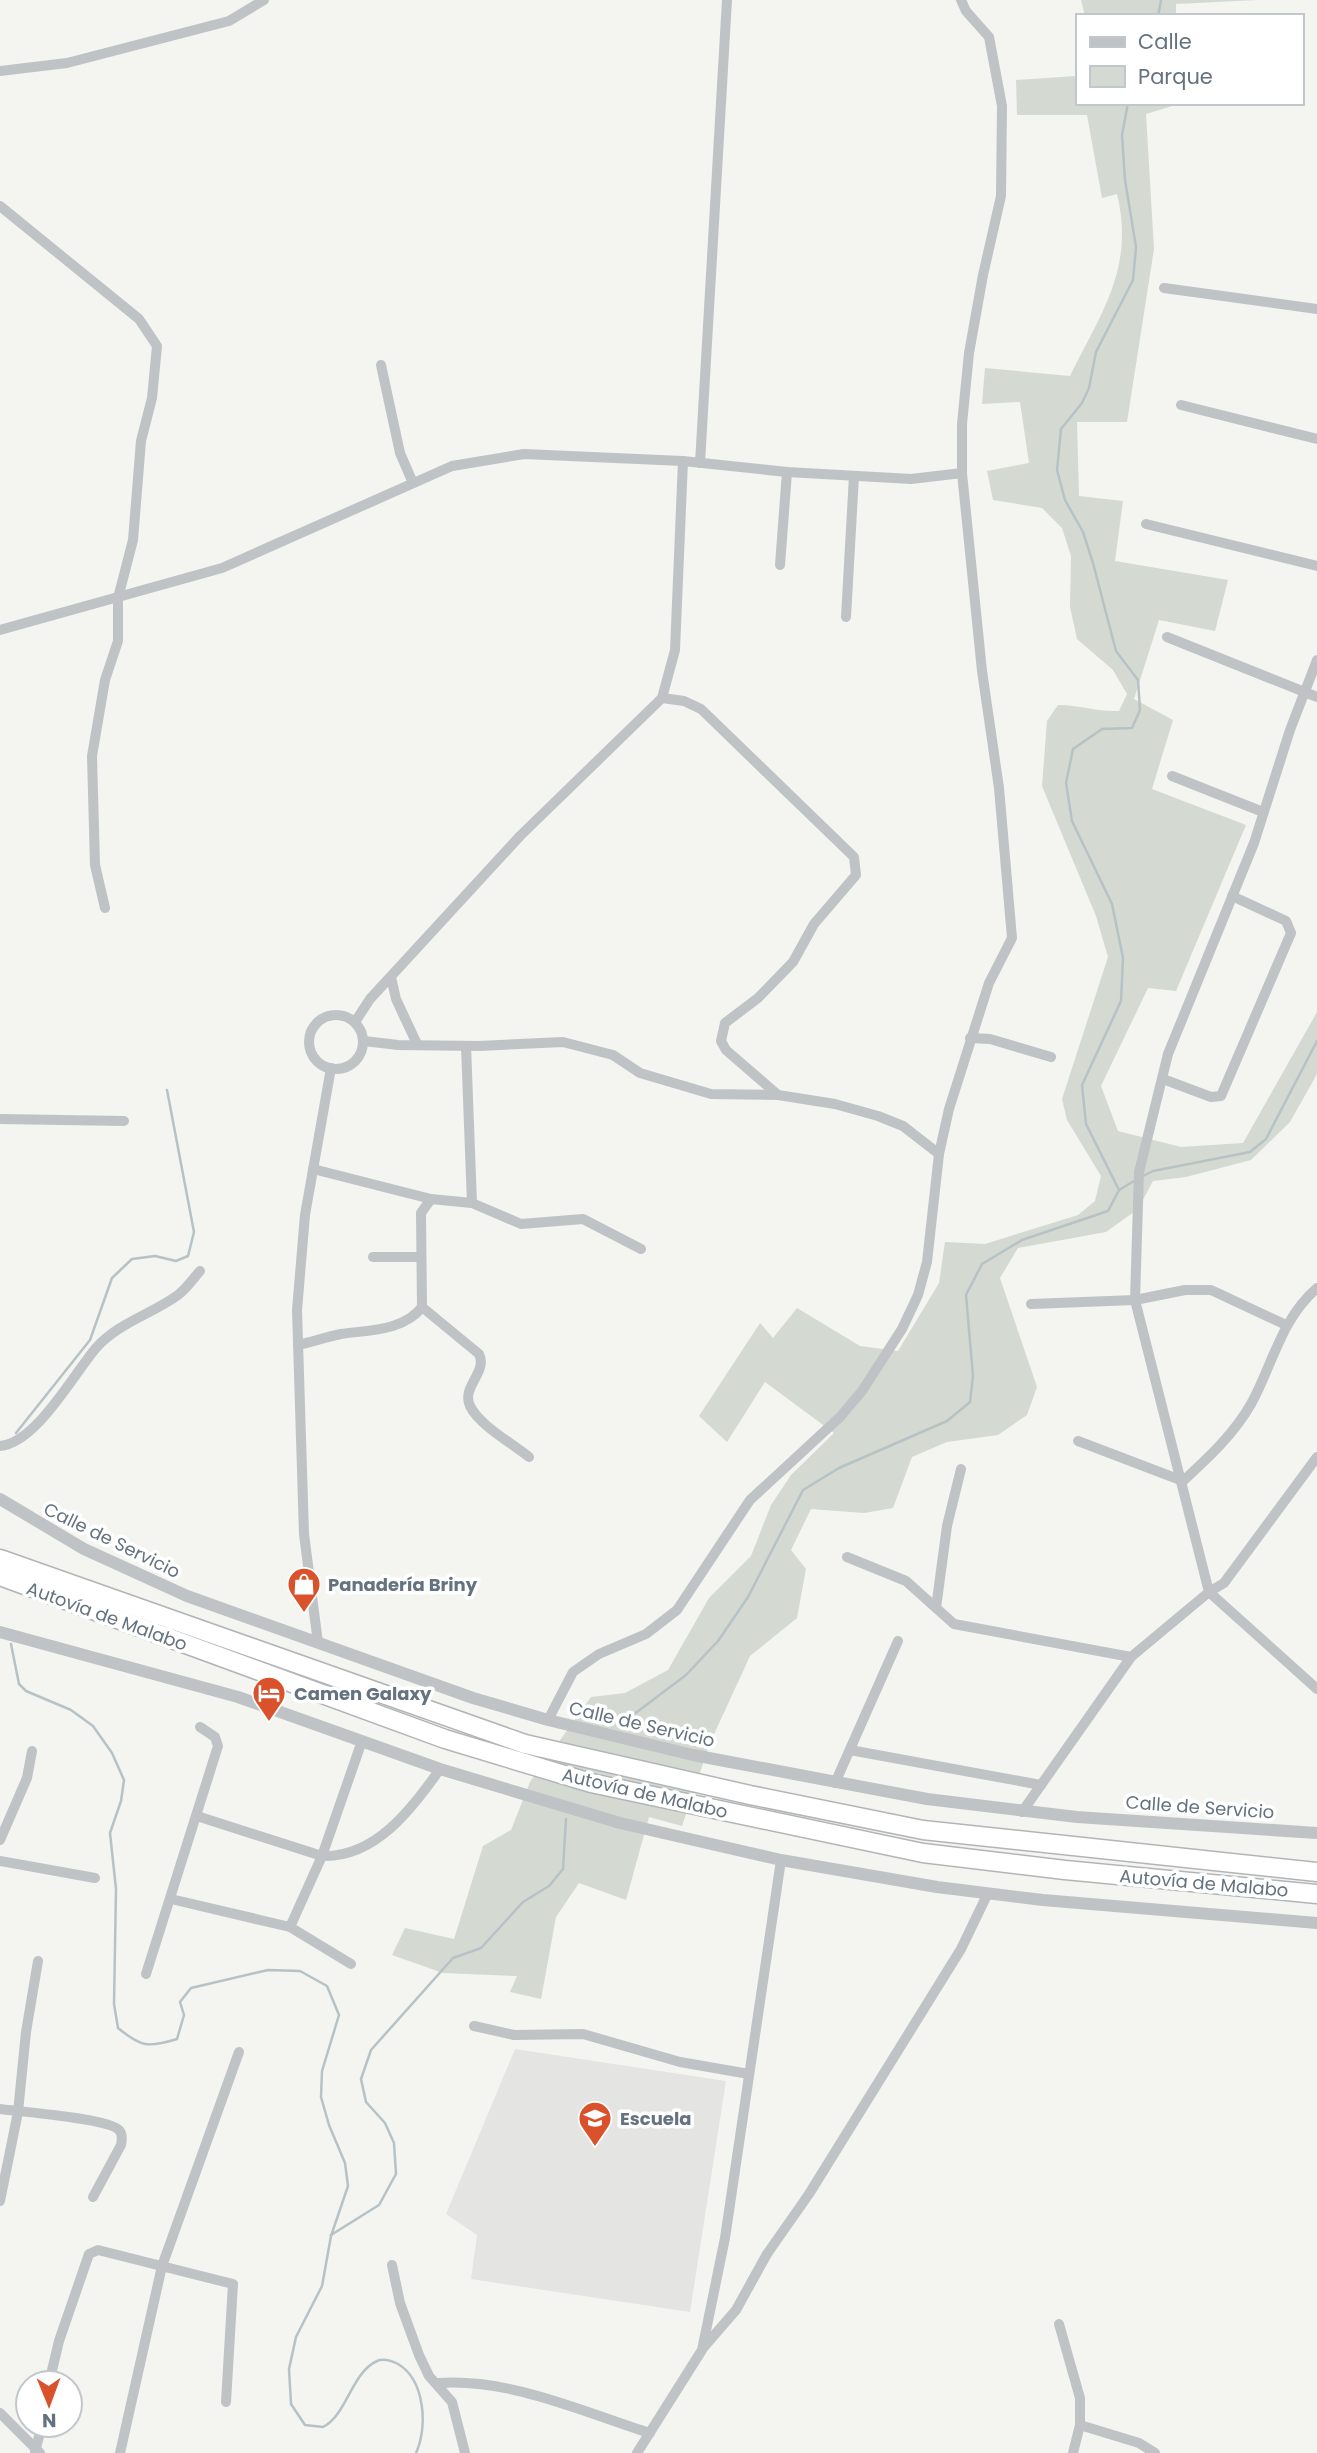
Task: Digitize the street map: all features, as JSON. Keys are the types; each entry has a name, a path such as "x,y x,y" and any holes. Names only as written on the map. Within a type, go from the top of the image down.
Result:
{"highway":[{"name":"Autovía de Malabo","path":"0,1559 487,1731 600,1762 923,1830 1317,1871"},
{"name":"Autovía de Malabo","path":"0,1576 446,1739 591,1783 923,1853 1065,1870 1317,1894"}],"street":[{"path":"0,71 67,63 229,21 264,0"},
{"path":"701,463 727,0"},
{"path":"548,1720 573,1672 599,1654 646,1634 677,1610 750,1500 840,1417 862,1391 902,1329 918,1295 932,1236 939,1154 971,1038 989,984 1012,938 1013,924 962,473 962,424 970,354 1002,178 1002,106 989,37 971,18 961,0"},
{"path":"0,206 139,319 157,345 152,398 141,441 133,540 118,598 118,641 105,680 92,756 95,865 105,908"},
{"path":"1164,288 1317,309"},
{"path":"381,365 400,453 413,483"},
{"path":"1181,405 1317,439"},
{"path":"0,630 222,568 452,466 524,454 683,461 787,472 911,479 962,473"},
{"path":"355,1022 370,999 520,836 663,698 675,650 683,461"},
{"path":"780,565 787,472"},
{"path":"846,617 854,476"},
{"path":"1146,524 1317,566"},
{"path":"1167,637 1317,697"},
{"path":"1317,660 1303,691 1232,896 1176,1030 1139,1172 1135,1300 1147,1358 1183,1481 1209,1592 1317,1689"},
{"path":"663,698 684,701 701,709 854,858 856,876 814,924 793,962 758,998 725,1023 721,1031 721,1041 726,1050 778,1095"},
{"path":"1172,776 1263,812"},
{"path":"1163,1079 1211,1097 1221,1096 1291,933 1286,921 1232,896"},
{"path":"391,977 396,999 417,1044"},
{"path":"330,1015 348,1017 355,1022 364,1041 354,1063 347,1067 331,1068 312,1055 309,1040 315,1024 330,1015"},
{"path":"971,1038 990,1039 1051,1057"},
{"path":"364,1041 466,1045 563,1042 613,1055 639,1073 710,1094 778,1095 835,1104 878,1116 903,1126 939,1154"},
{"path":"466,1045 472,1203"},
{"path":"312,1641 313,1624 304,1534 298,1345 299,1267 331,1068"},
{"path":"0,1118 124,1121"},
{"path":"313,1169 431,1199 472,1203 521,1224 583,1219 641,1249"},
{"path":"298,1345 340,1334 377,1330 415,1316 422,1307 421,1213 431,1199"},
{"path":"373,1257 421,1257"},
{"path":"0,1446 10,1446 23,1437 51,1407 102,1342 180,1293 200,1271"},
{"path":"1183,1481 1208,1458 1244,1414 1286,1325 1298,1307 1317,1288"},
{"path":"1031,1304 1135,1300 1173,1292 1211,1290 1286,1325"},
{"path":"422,1307 479,1354 482,1365 468,1394 469,1404 478,1416 529,1457"},
{"path":"1078,1441 1183,1481"},
{"path":"1022,1812 1131,1657 1209,1592 1224,1583 1316,1460"},
{"path":"936,1608 947,1525 961,1469"},
{"name":"Calle de Servicio","path":"0,1499 28,1518 134,1573 312,1641 548,1720 693,1755 835,1783 1022,1812 1317,1833"},
{"path":"847,1557 906,1581 954,1624 1131,1657"},
{"path":"0,1632 237,1697 440,1769 620,1823 781,1860 988,1893 1317,1923"},
{"path":"835,1783 898,1641"},
{"path":"146,1974 218,1746 215,1737 200,1727"},
{"path":"290,1927 322,1856 362,1741"},
{"path":"0,1840 27,1778 32,1751"},
{"path":"850,1751 1041,1785"},
{"path":"197,1816 322,1856 341,1857 373,1843 419,1799 440,1769"},
{"path":"702,2350 725,2238 781,1860"},
{"path":"0,1861 95,1878"},
{"path":"637,2453 702,2350 736,2310 767,2254 809,2194 961,1949 988,1893"},
{"path":"170,1899 290,1927 351,1964"},
{"path":"0,2201 18,2112 26,2032 38,1961"},
{"path":"474,2026 514,2035 583,2034 680,2062 749,2074"},
{"path":"120,2453 162,2266 239,2052"},
{"path":"0,2109 102,2122 118,2129 122,2136 121,2145 93,2197"},
{"path":"52,2369 59,2341 89,2254 98,2250 233,2284 226,2402"},
{"path":"391,2265 400,2302 419,2355 429,2376 439,2383 452,2402 466,2453"},
{"path":"1059,2324 1076,2377 1080,2425 1073,2453"},
{"path":"439,2383 462,2382 523,2393 650,2433"},
{"path":"0,2413 37,2452"},
{"path":"1080,2425 1139,2443 1155,2453"}],"shaded area":[{"name":"Escuela","path":"515,2049 726,2081 690,2312 471,2279 477,2235 446,2214"}],"green space":[{"path":"1081,0 1257,0 1176,4 1176,14 1084,14"},
{"path":"1076,76 1076,105 1175,105 1146,114 1154,249 1127,422 1077,422 1079,496 1123,501 1115,561 1228,580 1215,631 1159,620 1134,699 1173,720 1152,789 1246,825 1176,991 1148,988 1101,1086 1118,1131 1181,1147 1243,1143 1317,1012 1317,1074 1290,1122 1251,1160 1186,1177 1153,1181 1138,1209 1106,1232 1018,1248 1000,1278 1037,1387 1027,1415 998,1435 947,1442 912,1457 893,1508 864,1513 811,1509 791,1550 806,1569 797,1618 750,1656 710,1743 682,1826 649,1817 626,1900 579,1883 556,1917 541,1999 510,1992 517,1976 443,1973 392,1955 405,1928 454,1939 483,1846 511,1830 530,1782 591,1697 625,1693 668,1670 709,1598 751,1556 771,1505 791,1475 834,1433 765,1382 727,1442 699,1416 760,1323 773,1338 797,1308 860,1346 898,1351 939,1283 945,1242 985,1244 1078,1215 1095,1201 1101,1176 1067,1120 1062,1099 1108,957 1096,916 1042,786 1047,721 1058,705 1119,711 1127,694 1113,670 1077,639 1070,607 1071,556 1062,528 1042,508 993,500 987,471 1029,463 1020,402 982,404 985,368 1070,376 1112,289 1122,245 1121,220 1117,194 1102,198 1087,115 1017,115 1016,80"}],"waterway":[{"path":"1158,14 1161,0"},
{"path":"625,1721 686,1675 718,1641 748,1597 803,1490 839,1468 947,1421 970,1402 973,1376 966,1295 982,1264 1022,1240 1108,1211 1119,1190 1086,1124 1082,1085 1121,1001 1123,958 1112,904 1072,821 1066,783 1073,749 1102,729 1132,728 1140,710 1138,680 1116,651 1083,532 1065,500 1057,470 1061,429 1082,403 1089,388 1096,352 1133,280 1136,247 1125,180 1122,135 1128,105"},
{"path":"1143,1176 1153,1171 1250,1152 1266,1139 1317,1041"},
{"path":"16,1433 90,1340 112,1278 132,1259 155,1256 176,1261 188,1256 194,1232 167,1090"},
{"path":"1119,1190 1134,1181"},
{"path":"11,1644 19,1684 26,1691 71,1710 93,1726 112,1753 124,1780 121,1801 110,1833 116,1889 114,2004 118,2028 145,2044 159,2044 177,2039 184,2015 180,2002 191,1988 268,1970 300,1971 327,1986 339,2015 322,2071 321,2097 345,2163 348,2186 331,2236 322,2286 296,2337 289,2369 291,2404 305,2425 323,2427 338,2413 368,2367 380,2360 393,2362 407,2371 419,2392 423,2418 416,2453"},
{"path":"331,2235 379,2205 396,2174 394,2143 385,2123 366,2102 361,2079 371,2050 453,1958 481,1948 523,1902 549,1886 563,1869 566,1819"}],"place":[{"name":"Panadería Briny","path":"304,1614"},
{"name":"Camen Galaxy","path":"269,1723"},
{"name":"Escuela","path":"595,2148"}]}
